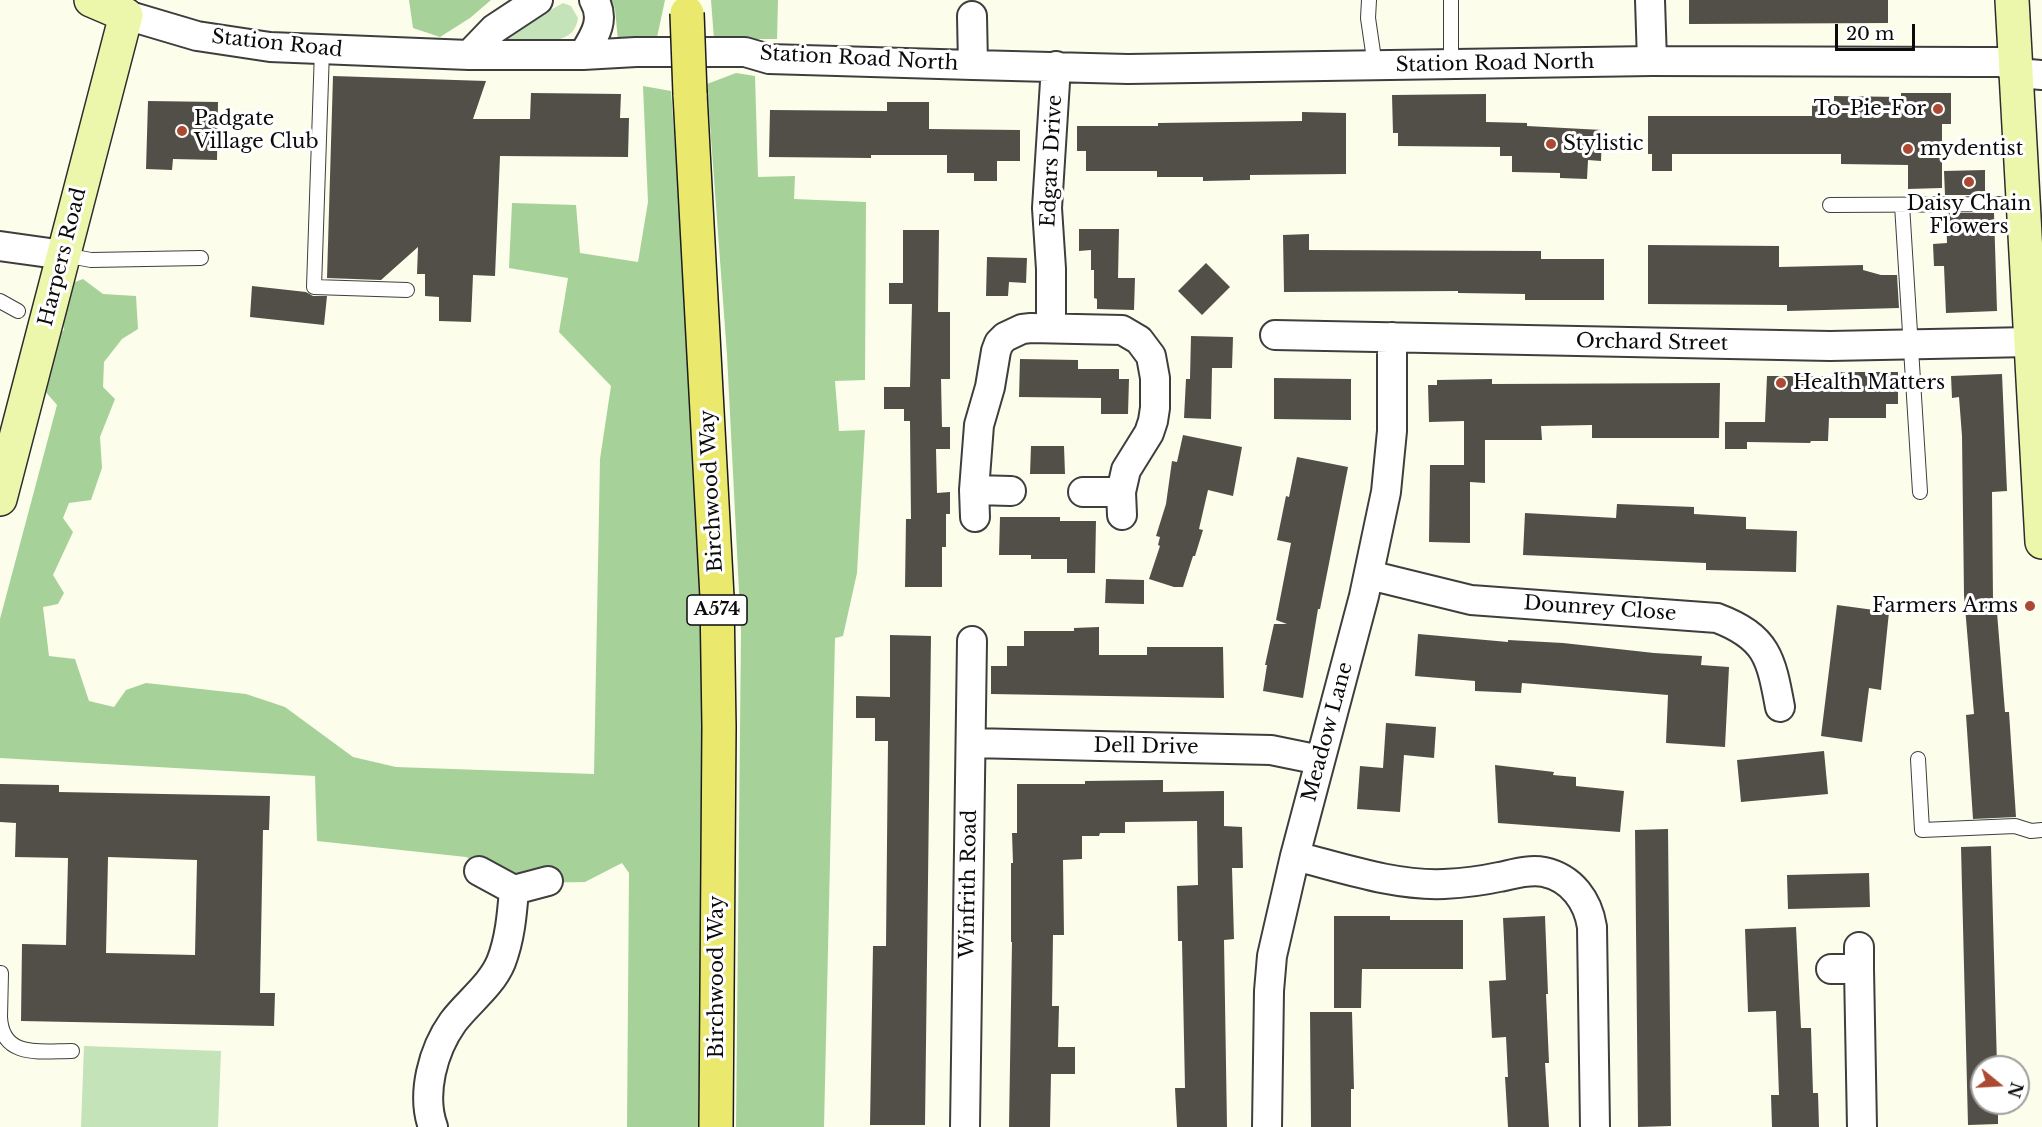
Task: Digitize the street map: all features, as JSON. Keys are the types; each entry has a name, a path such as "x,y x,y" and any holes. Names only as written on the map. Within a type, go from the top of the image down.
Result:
{"main road":[{"name":"Birchwood Way","path":"686,7 717,597 719,738 716,1127"}],"street":[{"name":"Station Road","path":"90,0 126,15 197,36 270,47 469,55 583,55 636,52"},
{"path":"469,55 494,29 538,0"},
{"path":"583,55 597,33 599,23 599,12 594,0"},
{"path":"1650,0 1652,61"},
{"path":"2012,0 2029,72 2029,224 2042,543"},
{"name":"Harpers Road","path":"0,499 126,15"},
{"name":"Station Road North","path":"972,16 973,65"},
{"name":"Station Road North","path":"636,52 745,52 769,59 1128,69 1652,61 2001,62 2029,72"},
{"name":"Edgars Drive","path":"1051,328 1051,269 1047,208 1056,66"},
{"path":"0,246 64,255"},
{"path":"1011,491 974,503 979,425 999,343 1005,337 1022,330 1051,328 1148,331 1154,366 1155,408 1149,433 1126,470 1122,503 1083,492"},
{"name":"Orchard Street","path":"1275,335 1637,343 1911,345 2034,355"},
{"name":"Meadow Lane","path":"1267,1127 1269,974 1275,936 1369,575 1386,492 1392,431 1392,337"},
{"name":"Dounrey Close","path":"1369,575 1471,600 1717,618 1733,624 1760,645 1769,658 1774,673 1779,707"},
{"name":"Winfrith Road","path":"965,1127 972,641"},
{"name":"Dell Drive","path":"971,743 1271,750 1320,760"},
{"path":"1295,856 1381,877 1441,884 1482,880 1520,872 1545,872 1556,876 1577,891 1585,901 1592,927 1595,1127"},
{"path":"479,871 514,890 548,881"},
{"path":"433,1127 428,1095 432,1071 440,1047 453,1023 485,987 500,963 510,933 514,890"},
{"path":"1831,969 1859,958 1862,1127"}],"lane":[{"path":"1369,0 1368,18 1375,66"},
{"path":"1451,0 1451,64"},
{"path":"322,50 314,287 407,290"},
{"path":"1830,206 1902,205 2029,224"},
{"path":"1902,205 1920,492"},
{"path":"64,255 92,260 201,258"},
{"path":"0,301 18,311"},
{"path":"1917,759 1922,830 2014,826 2031,831 2042,830"},
{"path":"1,973 0,1017 3,1034 8,1041 22,1051 72,1051"}],"green space":[{"path":"409,0 491,0 470,18 440,37 413,28"},
{"path":"611,0 665,0 656,42 618,41 615,9"},
{"path":"711,0 778,0 777,39 714,39"},
{"path":"563,3 571,6 578,18 576,26 566,37 552,41 505,39 508,34"},
{"path":"736,73 755,76 758,177 795,176 794,199 866,202 865,380 835,381 839,431 865,430 857,573 843,636 835,638 824,1127 736,1127 741,631 727,355 707,84"},
{"path":"643,86 671,91 704,497 707,1127 627,1127 629,873 622,863 585,882 526,883 466,857 317,841 315,776 0,758 0,619 57,405 38,383 49,341 64,330 61,311 67,285 83,279 103,294 136,296 138,329 122,339 104,362 103,387 115,399 100,437 102,468 91,500 69,503 63,518 73,532 53,575 64,593 58,604 43,607 49,656 75,659 89,701 114,707 126,690 146,683 246,694 285,707 353,757 396,767 594,774 600,459 611,386 559,332 568,278 509,268 512,203 576,205 580,253 638,262 648,202"},
{"path":"84,1046 221,1051 218,1127 81,1127"}],"building":[{"path":"1689,0 1888,0 1888,23 1689,24"},
{"path":"333,76 486,81 473,119 530,119 531,93 621,94 620,118 629,118 628,157 500,156 495,276 473,275 471,322 439,321 439,297 425,296 425,274 417,274 418,247 381,280 327,278"},
{"path":"1901,93 1951,93 1951,124 1942,124 1942,188 1908,189 1908,165 1841,164 1841,154 1672,154 1672,171 1652,171 1652,154 1648,154 1648,116 1812,116 1812,104 1834,104 1834,96 1901,97"},
{"path":"1486,94 1486,122 1527,123 1527,126 1602,130 1601,161 1588,160 1587,179 1560,178 1560,173 1512,172 1512,156 1500,156 1500,147 1398,146 1398,133 1393,133 1392,95"},
{"name":"Padgate Village Club","path":"148,101 218,102 217,160 173,159 172,170 146,169"},
{"path":"887,102 929,102 929,129 1020,130 1020,161 997,161 997,181 974,181 974,173 947,173 947,155 871,155 871,158 769,157 770,110 887,111"},
{"path":"1302,112 1346,113 1346,174 1250,175 1250,180 1203,181 1203,177 1157,177 1157,171 1086,171 1086,151 1077,151 1077,126 1302,121"},
{"name":"Daisy Chain Flowers","path":"1985,170 1985,195 1945,195 1944,171"},
{"path":"1946,213 1994,213 1997,311 1946,313 1944,266 1934,266 1933,244 1947,243"},
{"path":"1079,229 1119,229 1118,278 1135,278 1134,310 1097,309 1097,299 1094,298 1094,270 1091,270 1091,250 1079,251"},
{"path":"903,230 939,230 938,312 950,312 950,379 941,379 942,427 950,427 950,449 936,449 937,493 950,492 950,514 946,514 946,547 942,547 942,587 905,587 906,519 911,519 910,421 904,421 904,409 884,409 884,387 910,387 912,304 889,304 889,283 903,283"},
{"path":"1309,234 1309,250 1541,251 1541,259 1604,259 1604,300 1525,300 1525,294 1458,293 1458,291 1284,292 1283,235"},
{"path":"1648,245 1779,246 1779,267 1863,265 1863,270 1881,275 1897,275 1899,308 1787,311 1787,305 1648,304"},
{"path":"987,257 1027,258 1026,283 1009,282 1008,296 986,296"},
{"path":"1206,263 1230,287 1202,315 1178,291"},
{"path":"252,286 306,292 313,296 327,296 324,325 250,317"},
{"path":"1191,336 1233,337 1232,368 1212,368 1211,419 1184,418 1186,379 1190,379"},
{"path":"1020,359 1078,360 1078,369 1119,369 1119,379 1129,379 1128,414 1101,414 1101,398 1019,397"},
{"path":"1837,372 1898,372 1898,404 1886,404 1886,418 1829,418 1828,441 1747,442 1747,449 1725,449 1725,422 1765,422 1767,376 1837,376"},
{"path":"2002,374 2007,491 1992,492 1993,600 1996,600 2005,712 2009,712 2016,817 1973,819 1966,715 1974,714 1964,595 1962,436 1959,397 1952,398 1951,376"},
{"path":"1274,378 1351,379 1351,420 1274,419"},
{"path":"1492,379 1492,384 1720,383 1719,438 1592,438 1592,425 1541,426 1542,440 1485,440 1485,483 1470,482 1470,543 1429,542 1430,465 1464,465 1464,421 1429,422 1428,385 1437,385 1437,380"},
{"path":"1183,435 1242,447 1233,496 1208,490 1199,529 1203,530 1195,556 1193,556 1183,587 1174,587 1149,579 1160,546 1158,545 1160,537 1156,536 1166,504 1172,461 1177,462"},
{"path":"1031,446 1064,446 1065,474 1030,474"},
{"path":"1297,457 1348,467 1320,609 1318,609 1303,698 1263,691 1267,665 1265,665 1274,624 1287,624 1276,620 1291,543 1277,540"},
{"path":"1617,504 1694,507 1694,514 1746,517 1746,529 1797,531 1796,572 1706,570 1706,563 1523,555 1525,513 1616,518"},
{"path":"1000,517 1060,517 1060,521 1096,521 1095,573 1067,573 1067,559 1031,559 1031,555 999,555"},
{"path":"1106,579 1144,580 1144,604 1105,603"},
{"path":"1837,605 1889,612 1881,690 1869,688 1862,742 1821,736"},
{"path":"1099,627 1099,655 1147,655 1147,647 1223,647 1224,698 991,694 991,666 1007,666 1007,646 1024,646 1024,631 1074,631 1074,628"},
{"path":"1418,634 1508,642 1508,640 1563,643 1702,656 1701,665 1729,667 1725,747 1666,743 1668,695 1522,683 1521,693 1475,691 1475,681 1415,676"},
{"path":"890,635 931,636 925,1125 870,1125 873,946 886,946 888,741 875,741 875,718 856,718 856,696 890,697"},
{"path":"1386,723 1436,727 1434,758 1404,755 1400,812 1357,809 1360,766 1383,768"},
{"path":"1824,751 1828,794 1741,802 1737,760"},
{"path":"1495,765 1554,772 1553,775 1576,777 1576,786 1624,791 1620,832 1498,823"},
{"path":"1163,780 1163,792 1224,791 1224,826 1242,827 1243,868 1232,868 1234,939 1224,940 1227,1127 1177,1127 1175,1088 1185,1088 1182,941 1178,941 1177,886 1198,885 1197,821 1125,822 1125,833 1082,836 1082,859 1063,860 1064,935 1053,935 1052,1006 1059,1006 1058,1047 1075,1047 1075,1074 1051,1074 1050,1127 1009,1127 1011,863 1013,863 1012,833 1017,833 1017,784 1085,784 1085,781"},
{"path":"0,784 59,785 59,792 270,796 269,830 263,830 260,993 275,993 274,1026 21,1021 22,944 66,945 68,858 15,857 16,823 0,822","holes":["108,857 197,860 195,955 106,953"]},
{"path":"1668,829 1671,1126 1638,1127 1635,830"},
{"path":"1991,846 1997,1055 1970,1055 1970,1115 1998,1115 1998,1124 1968,1125 1961,847"},
{"path":"1869,873 1870,907 1788,909 1787,875"},
{"path":"1334,916 1390,916 1390,920 1463,920 1463,969 1362,969 1361,1008 1334,1008"},
{"path":"1545,916 1549,1063 1545,1063 1549,1127 1508,1127 1505,1077 1508,1077 1506,1037 1492,1038 1489,981 1506,980 1503,918"},
{"path":"1796,927 1801,1028 1811,1028 1813,1093 1818,1093 1819,1127 1772,1127 1771,1095 1779,1095 1776,1011 1748,1012 1745,929"},
{"path":"1310,1012 1352,1012 1354,1089 1351,1089 1351,1127 1311,1127"}],"place":[{"name":"To-Pie-For","path":"1938,109"},
{"name":"Padgate Village Club","path":"182,131"},
{"name":"Stylistic","path":"1551,144"},
{"name":"mydentist","path":"1908,149"},
{"name":"Daisy Chain Flowers","path":"1969,182"},
{"name":"Health Matters","path":"1781,383"},
{"name":"Farmers Arms","path":"2030,606"}]}
